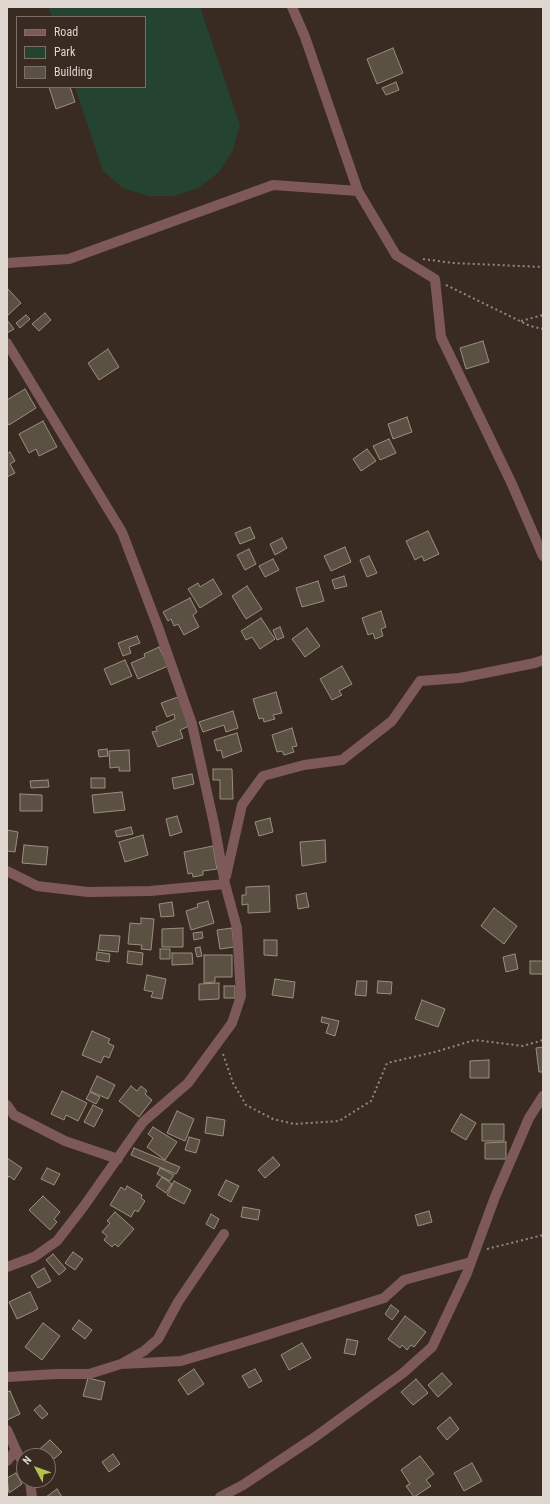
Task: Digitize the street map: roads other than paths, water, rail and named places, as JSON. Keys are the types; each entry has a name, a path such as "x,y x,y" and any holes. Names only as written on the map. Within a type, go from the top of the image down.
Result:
{"street":[{"path":"292,7 358,191 396,254 435,279 441,337 511,482 543,556"},
{"path":"7,263 69,258 273,185 358,191"},
{"path":"7,343 122,532 192,724 225,882 237,928 241,996 232,1023 188,1083 142,1122 118,1159 56,1241 34,1257 7,1266"},
{"path":"225,882 242,805 263,776 304,764 342,760 392,721 420,681 460,678 535,664 543,660"},
{"path":"7,871 38,886 88,892 150,891 225,882"},
{"path":"220,1497 242,1485 315,1437 403,1372 432,1347 473,1257 495,1197 529,1118 543,1096"},
{"path":"7,1105 14,1115 64,1141 118,1159"},
{"path":"7,1377 88,1374 121,1364 144,1351 158,1339 178,1302 224,1234"},
{"path":"121,1364 181,1361 244,1342 384,1298 404,1280 473,1257"},
{"path":"7,1430 16,1450 7,1460"}]}
